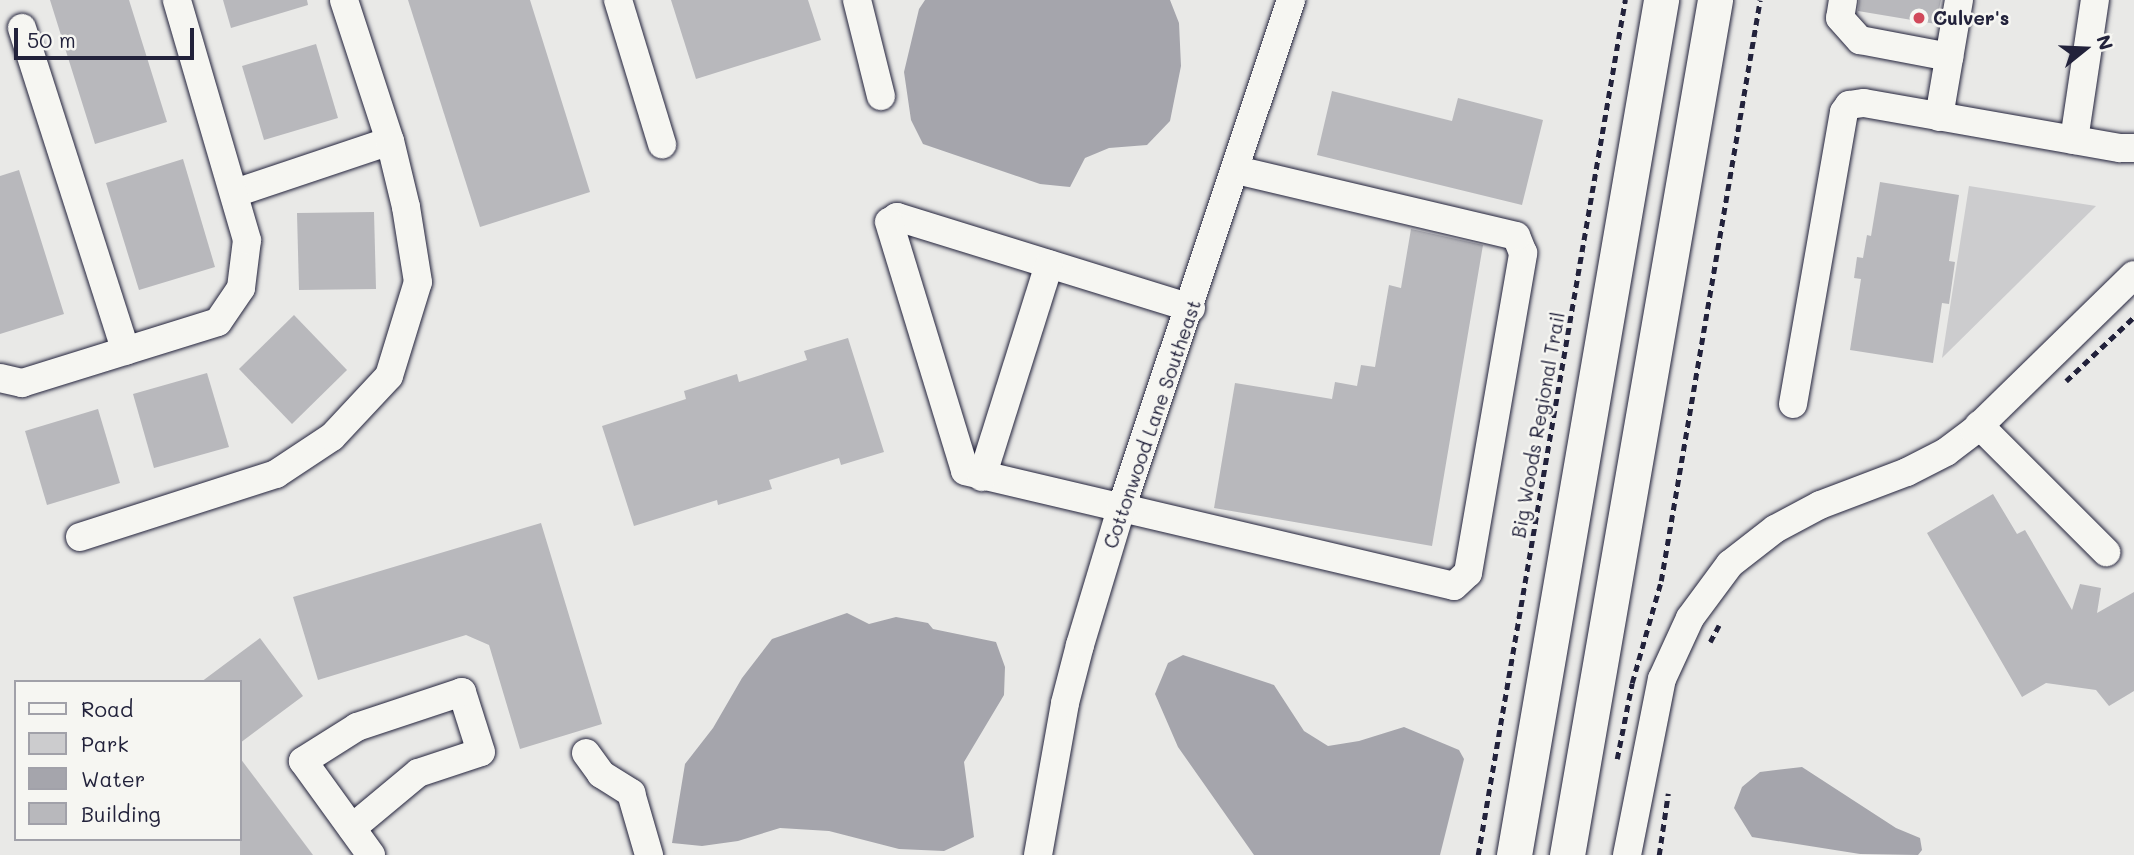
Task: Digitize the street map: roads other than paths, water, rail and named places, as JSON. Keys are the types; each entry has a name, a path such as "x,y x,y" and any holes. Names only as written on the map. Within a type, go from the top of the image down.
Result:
{"main road":[{"path":"1514,855 1661,0"},
{"path":"1567,855 1715,0"}],"street":[{"path":"0,378 22,383 218,323 241,288 247,240 177,0"},
{"path":"80,537 276,474 332,437 389,376 418,282 406,207 390,141 344,0"},
{"path":"618,0 662,144"},
{"path":"857,0 881,96"},
{"name":"Cottonwood Lane Southeast","path":"1038,855 1065,703 1121,509 1191,308 1291,0"},
{"path":"1843,0 1840,18 1860,40 1949,57"},
{"path":"1939,117 1959,0"},
{"path":"2074,141 2095,0"},
{"path":"22,28 127,351"},
{"path":"1793,404 1844,112 1855,102 2074,141 2134,148"},
{"path":"234,193 390,141"},
{"path":"1191,308 897,217 889,222 965,471 1454,586 1468,572 1523,253 1516,236 1236,170"},
{"path":"982,477 1049,264"},
{"path":"1628,855 1662,679 1689,618 1730,564 1775,529 1820,505 1907,472 1946,452 1979,425 2134,275"},
{"path":"1979,425 2106,552"},
{"path":"352,828 418,773 481,752 462,692 357,727 303,761 371,855"},
{"path":"586,753 601,774 631,793 649,855"}],"water":[{"path":"925,0 1170,0 1179,23 1181,66 1170,121 1147,145 1109,148 1085,158 1070,187 1040,184 923,144 911,120 904,72 919,9"},
{"path":"847,613 869,624 896,617 928,623 933,629 996,642 1005,667 1004,695 964,762 974,837 944,851 899,849 829,831 780,828 738,841 702,846 672,843 685,764 713,728 742,678 772,639"},
{"path":"1183,655 1274,685 1304,731 1328,746 1359,741 1404,727 1459,750 1464,759 1440,855 1254,855 1178,747 1155,694 1168,663"},
{"path":"1802,767 1896,828 1920,838 1922,850 1918,855 1860,854 1752,837 1734,808 1742,787 1760,772"}],"place":[{"name":"Culver's","path":"1919,18"}]}
